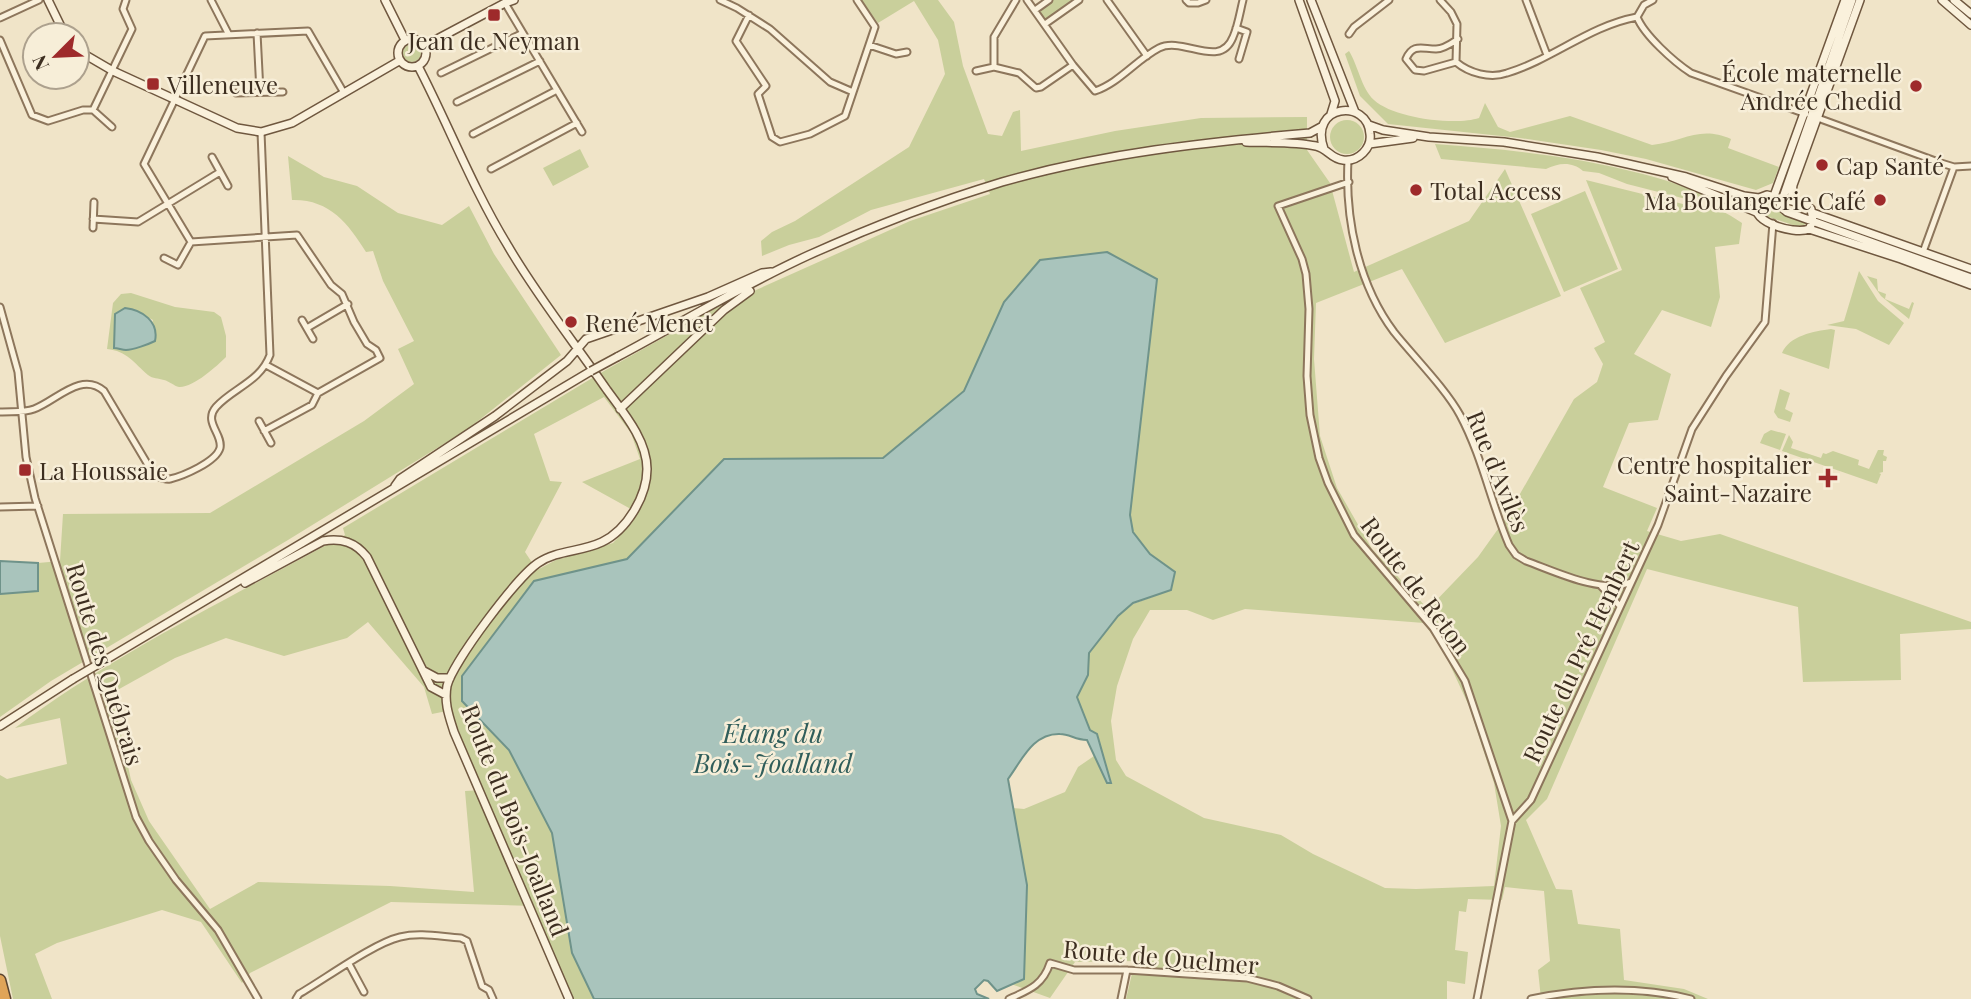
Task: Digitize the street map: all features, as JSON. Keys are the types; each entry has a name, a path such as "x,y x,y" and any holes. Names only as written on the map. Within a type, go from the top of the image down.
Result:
{"highway":[{"path":"0,980 5,999"}],"main road":[{"path":"48,0 58,21"},
{"path":"385,0 405,40"},
{"path":"424,46 514,0"},
{"path":"0,726 102,662 617,357 775,272 891,221 1003,182 1130,153 1213,141 1310,133 1321,127 1331,114 1335,101 1298,0"},
{"path":"1311,0 1355,112 1368,125 1429,137 1504,142 1597,157 1686,177 1744,196 1780,196 1807,206 1813,217 1971,278"},
{"path":"1793,201 1793,185 1810,116 1845,0"},
{"path":"1852,0 1780,196 1780,206 1782,209 1971,269"},
{"path":"1810,116 1860,0"},
{"path":"1942,0 1971,25"},
{"path":"1954,0 1971,14"},
{"path":"414,39 424,46 426,55 418,66 410,68 399,61 397,52 405,40 414,39"},
{"path":"91,58 237,128 261,132 292,122 399,61"},
{"name":"Route du Bois-Joalland","path":"418,66 507,246 620,409 643,447 647,462 644,490 626,523 604,542 558,554 528,570 471,645 450,678 446,695 446,709 454,732 569,999"},
{"path":"1331,114 1343,110 1355,112"},
{"path":"1321,127 1320,138 1324,149 1331,156 1349,160 1364,152 1369,144 1371,134 1368,125"},
{"path":"1369,144 1429,137"},
{"path":"1213,141 1311,145 1324,149"},
{"path":"1655,169 1756,212"},
{"path":"1759,198 1755,204 1760,218 1798,232 1809,229 1971,285"},
{"path":"1809,229 1813,217"},
{"path":"393,489 400,479 443,452 567,361 586,339 708,297 762,273 775,272"},
{"path":"620,409 724,310 745,293 766,282 775,272"},
{"path":"207,601 323,541 347,541 362,550 367,557 431,687 446,695"},
{"path":"421,668 437,678 450,678"},
{"path":"0,734 14,719"}],"street":[{"path":"0,18 39,0"},
{"path":"93,110 132,29 123,9 126,0"},
{"path":"211,0 229,34"},
{"path":"720,0 770,29 830,82 853,92"},
{"path":"749,15 736,41 766,86 758,94 775,141 780,142 810,134 845,116 875,27 857,0"},
{"path":"994,67 994,37 1016,0"},
{"path":"1027,0 1095,91 1161,47 1175,44 1207,52 1226,48 1233,40 1243,0"},
{"path":"1035,10 1049,0"},
{"path":"1045,24 1079,0"},
{"path":"1107,0 1147,56"},
{"path":"1186,0 1189,3 1206,0"},
{"path":"1349,34 1389,0"},
{"path":"1440,0 1457,24 1456,62"},
{"path":"1526,0 1546,55"},
{"path":"1458,38 1438,49 1416,47 1409,51 1406,59 1415,70 1424,71 1456,62 1472,72 1505,74 1611,22 1637,17 1644,5 1653,0"},
{"path":"505,3 582,132"},
{"path":"1637,17 1642,28 1691,73 1954,167 1971,166"},
{"path":"1236,29 1247,33 1239,59"},
{"path":"191,242 145,164 205,36 308,31 344,93"},
{"path":"257,33 260,92"},
{"path":"441,73 523,33"},
{"path":"0,40 32,115 48,121 83,110 93,110 112,127"},
{"path":"869,45 896,54 907,52"},
{"path":"457,103 540,61"},
{"path":"976,71 994,67 1019,73 1036,88 1041,88 1073,65"},
{"path":"473,134 557,90"},
{"path":"236,93 283,92"},
{"path":"491,169 577,123"},
{"path":"0,412 35,409 86,382 93,383 104,391 154,475 168,479 203,466 216,456 220,443 211,422 215,408 245,386 266,365 270,355 261,132"},
{"path":"212,158 228,186"},
{"path":"1349,160 1349,182"},
{"path":"1923,252 1954,167"},
{"path":"93,219 138,222 220,172"},
{"name":"Rue d'Avilès","path":"1349,182 1354,244 1369,287 1392,329 1459,412 1509,545 1516,555 1526,561 1601,586 1631,582"},
{"name":"Route de Reton","path":"1349,182 1278,206 1302,259 1309,287 1307,376 1310,415 1319,458 1328,483 1354,535 1433,628 1465,681 1512,821 1477,999"},
{"path":"93,228 94,202"},
{"name":"Route du Pré Hembert","path":"1512,821 1531,800 1658,525 1692,429 1765,322 1773,223"},
{"path":"191,242 297,235 331,285 342,294 367,344 376,350 380,358 318,393 312,405 264,431"},
{"path":"164,258 178,265 191,242"},
{"path":"307,328 348,304"},
{"name":"Route des Québrais","path":"0,307 16,363 26,457 38,506 136,817 176,880 218,930 258,999"},
{"path":"302,320 313,338"},
{"path":"266,365 318,393"},
{"path":"259,421 271,443"},
{"path":"0,507 38,506"},
{"path":"1601,586 1619,606"},
{"path":"296,999 299,994 397,937 423,935 461,938 467,941 482,986 493,997 498,989"},
{"name":"Route de Quelmer","path":"1009,999 1031,990 1045,977 1050,963 1074,970 1127,970 1247,978 1278,986 1308,999"},
{"path":"349,964 365,992"},
{"path":"1121,999 1127,970"},
{"path":"1531,999 1597,990 1638,990 1691,999"}],"green space":[{"path":"861,0 938,0 954,22 963,66 988,134 1002,136 1013,112 1020,110 1021,151 1115,131 1201,118 1307,117 1307,150 1330,183 1354,272 1469,221 1505,169 1561,296 1445,343 1402,269 1316,303 1314,359 1320,436 1337,488 1372,549 1428,609 1478,557 1508,515 1574,399 1597,382 1603,364 1594,348 1605,342 1580,288 1622,270 1586,180 1691,206 1712,208 1742,223 1739,244 1715,247 1720,297 1711,327 1662,310 1634,354 1671,374 1658,420 1629,423 1603,487 1657,508 1647,531 1681,541 1720,534 1971,622 1971,629 1900,634 1901,680 1803,682 1798,607 1647,569 1547,799 1526,820 1556,889 1572,890 1578,924 1620,929 1624,980 1684,989 1708,999 1541,999 1538,970 1550,961 1544,891 1505,887 1502,900 1468,899 1466,912 1459,911 1455,950 1468,952 1465,984 1447,981 1447,999 1126,999 1135,961 1075,962 1050,998 1011,984 1024,979 1027,885 1013,808 1024,809 1065,792 1078,767 1094,756 1107,783 1111,783 1097,734 1090,730 1077,697 1088,675 1089,653 1118,616 1133,604 1171,590 1150,554 1133,532 1130,515 1157,279 1004,302 964,391 883,458 724,459 627,559 534,581 462,701 509,750 552,833 572,953 594,999 572,999 534,906 391,902 250,973 242,983 201,922 162,910 57,943 35,954 52,999 13,999 0,936 0,775 7,779 67,764 60,718 15,728 94,674 345,535 343,528 604,371 716,308 910,221 990,194 984,179 871,210 819,237 762,256 761,241 772,232 795,221 909,147 945,74 938,40 914,1 878,23","holes":["604,397 631,433 640,459 582,482 638,513 613,543 556,560 537,570 525,552 562,482 550,481 534,434","1245,609 1424,623 1444,652 1469,706 1494,783 1501,826 1494,886 1385,888 1313,854 1281,835 1204,818 1126,776 1116,760 1111,721 1117,686 1133,639 1150,610 1187,610 1213,620","368,622 424,687 432,714 442,712 452,715 483,790 465,791 474,892 390,886 258,882 210,909 149,821 131,780 112,693 175,658 226,638 284,656 347,638"]},
{"path":"1053,0 1075,0 1047,20 1044,19 1040,9"},
{"path":"412,44 418,47 421,53 418,59 412,62 406,59 403,53 406,47"},
{"path":"1349,51 1366,89 1374,100 1395,112 1409,116 1440,121 1468,120 1479,118 1485,103 1498,127 1510,132 1570,116 1652,145 1700,134 1720,135 1731,139 1728,148 1779,167 1773,183 1756,190 1646,159 1601,150 1388,124 1360,96 1345,54"},
{"path":"1347,120 1359,125 1364,137 1359,149 1347,154 1335,149 1330,137 1335,125"},
{"path":"1435,144 1592,162 1655,177 1736,206 1707,199 1690,200 1627,184 1599,173 1583,171 1570,164 1546,169 1441,159"},
{"path":"580,149 589,167 553,186 543,168"},
{"path":"288,156 324,177 357,186 398,213 442,225 469,206 494,254 561,355 468,429 51,681 0,717 0,594 38,591 38,563 60,561 63,514 210,513 364,421 414,384 398,349 414,341 383,281 373,251 366,252 352,232 327,208 292,200"},
{"path":"1585,191 1618,269 1564,292 1531,214"},
{"path":"1768,199 1775,201 1781,213 1808,223 1799,227 1761,213 1760,204"},
{"path":"1859,271 1878,301 1904,323 1889,345 1856,329 1827,325 1844,321"},
{"path":"1867,276 1877,279 1878,291 1886,294 1885,299 1909,309 1912,302 1914,303 1909,319 1881,296"},
{"path":"131,293 175,307 214,312 221,317 226,336 226,357 204,376 185,386 179,387 150,376 125,355 107,349 113,303 121,294","holes":["130,308 153,320 146,346 125,350 114,339 115,314"]},
{"path":"1835,330 1829,369 1782,353 1796,338"},
{"path":"1780,389 1790,393 1785,409 1793,413 1790,422 1778,418 1774,412"},
{"path":"1771,430 1786,434 1780,450 1760,443 1764,434"},
{"path":"1789,435 1793,442 1791,448 1821,458 1823,453 1833,451 1859,460 1858,465 1869,469 1878,450 1884,450 1883,455 1887,457 1886,461 1883,461 1883,472 1879,473 1881,474 1877,484 1782,451"}],"water":[{"name":"Étang du Bois-Joalland","path":"1107,252 1157,279 1130,515 1133,532 1150,554 1175,572 1171,590 1133,603 1118,616 1089,653 1088,675 1077,697 1090,730 1097,734 1111,783 1107,783 1087,740 1060,734 1042,738 1035,743 1008,779 1027,885 1024,979 997,991 984,980 975,989 977,994 989,999 594,999 572,953 552,833 509,750 462,701 462,676 534,581 627,559 724,459 883,458 964,391 1004,302 1040,260"},
{"path":"125,308 138,311 148,318 155,328 155,341 129,350 114,348 115,314"},
{"path":"0,561 38,563 38,591 0,594"}],"place":[{"name":"Jean de Neyman","path":"494,15"},
{"name":"Villeneuve","path":"153,84"},
{"name":"École maternelle Andrée Chedid","path":"1916,86"},
{"name":"Cap Santé","path":"1822,165"},
{"name":"Total Access","path":"1416,190"},
{"name":"Ma Boulangerie Café","path":"1880,200"},
{"name":"René Menet","path":"571,322"},
{"name":"La Houssaie","path":"25,470"},
{"name":"Centre hospitalier Saint-Nazaire","path":"1828,478"}]}
